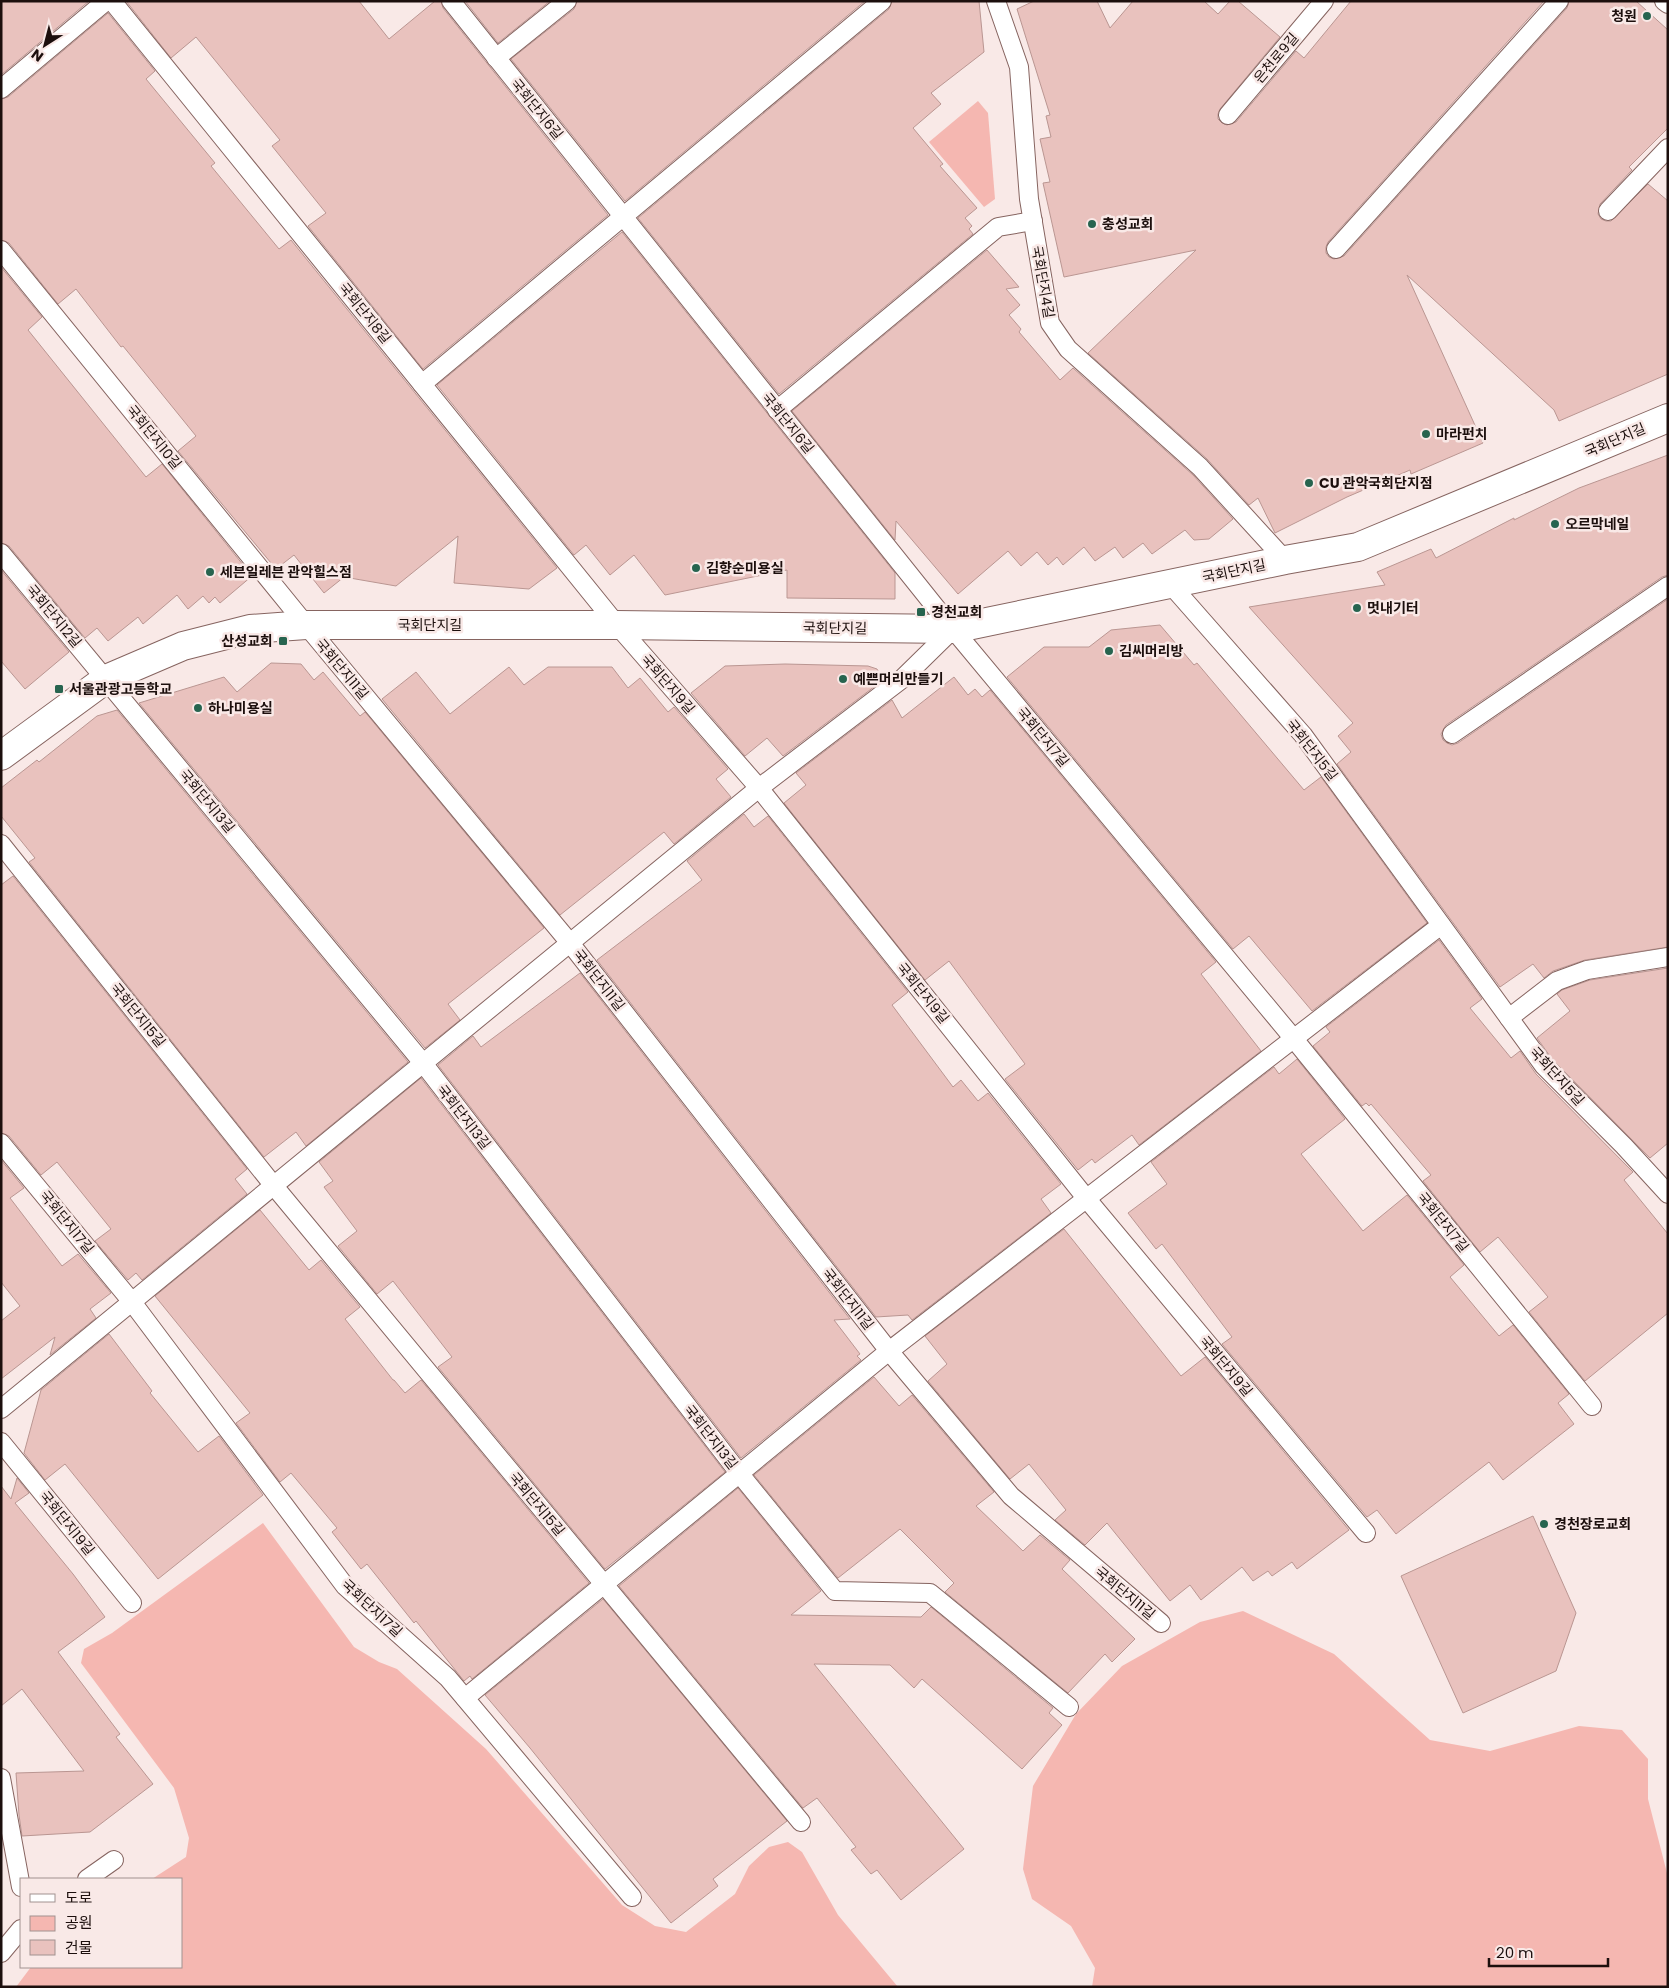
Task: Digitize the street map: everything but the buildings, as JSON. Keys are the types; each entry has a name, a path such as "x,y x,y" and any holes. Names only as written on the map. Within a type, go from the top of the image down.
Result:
{"street":[{"name":"국회단지길","path":"1,756 106,678 183,646 250,630 306,625 617,625 953,629 1285,560 1358,547 1668,418"}],"lane":[{"path":"1,89 106,1"},
{"name":"국회단지8길","path":"112,1 617,625"},
{"name":"국회단지6길","path":"451,1 953,629"},
{"path":"496,58 566,1"},
{"path":"422,384 882,1"},
{"name":"국회단지4길","path":"996,1 1019,67 1029,200 1050,323 1068,349 1200,467 1285,560"},
{"name":"은천로9길","path":"1228,115 1324,1"},
{"path":"1336,249 1559,1"},
{"path":"1664,1 1668,4"},
{"path":"1608,211 1668,148"},
{"path":"778,410 998,228 1033,221"},
{"name":"국회단지10길","path":"1,250 306,625"},
{"name":"국회단지12길","path":"1,553 106,678"},
{"name":"국회단지5길","path":"1170,585 1303,736 1544,1066 1624,1146 1668,1194"},
{"path":"1452,734 1668,586"},
{"name":"국회단지11길","path":"306,625 570,943 890,1351 1011,1496 1161,1623"},
{"name":"국회단지9길","path":"617,625 759,788 1086,1198 1366,1533"},
{"path":"570,943 759,788 902,679 953,629"},
{"name":"국회단지7길","path":"953,629 1294,1039 1592,1406"},
{"name":"국회단지13길","path":"106,678 423,1063 739,1473 835,1590 930,1593 1069,1708"},
{"name":"국회단지15길","path":"1,844 274,1186 801,1822"},
{"path":"465,1698 890,1351 1441,925"},
{"name":"국회단지11길","path":"423,1063 570,943"},
{"path":"1509,1018 1557,981 1587,970 1668,957"},
{"path":"1,1409 423,1063"},
{"name":"국회단지17길","path":"1,1143 132,1302 345,1586 448,1678 632,1897"},
{"name":"국회단지19길","path":"1,1442 132,1603"},
{"path":"1,1778 20,1882"},
{"path":"88,1878 114,1860"},
{"path":"1,1953 20,1930"}],"green space":[{"path":"978,101 988,113 995,199 984,207 929,142"},
{"path":"263,1523 354,1647 379,1662 397,1669 486,1749 622,1905 655,1926 686,1932 735,1894 749,1866 769,1847 788,1842 802,1852 838,1915 898,1987 16,1987 30,1968 182,1968 182,1878 154,1878 186,1857 189,1838 174,1788 81,1663 84,1649 112,1633"},
{"path":"1243,1611 1334,1654 1430,1740 1490,1751 1579,1726 1622,1730 1648,1759 1648,1799 1668,1877 1668,1987 1092,1987 1095,1968 1071,1926 1032,1899 1023,1869 1033,1786 1076,1714 1122,1666 1200,1622"}],"place":[{"name":"청원","path":"1647,16"},
{"name":"충성교회","path":"1092,224"},
{"name":"마라펀치","path":"1426,434"},
{"name":"CU 관악국회단지점","path":"1309,483"},
{"name":"오르막네일","path":"1555,524"},
{"name":"김향순미용실","path":"696,568"},
{"name":"세븐일레븐 관악힐스점","path":"210,572"},
{"name":"멋내기터","path":"1357,608"},
{"name":"경천교회","path":"921,612"},
{"name":"산성교회","path":"283,641"},
{"name":"김씨머리방","path":"1109,651"},
{"name":"예쁜머리만들기","path":"843,679"},
{"name":"서울관광고등학교","path":"59,689"},
{"name":"하나미용실","path":"198,708"},
{"name":"경천장로교회","path":"1544,1524"}]}
